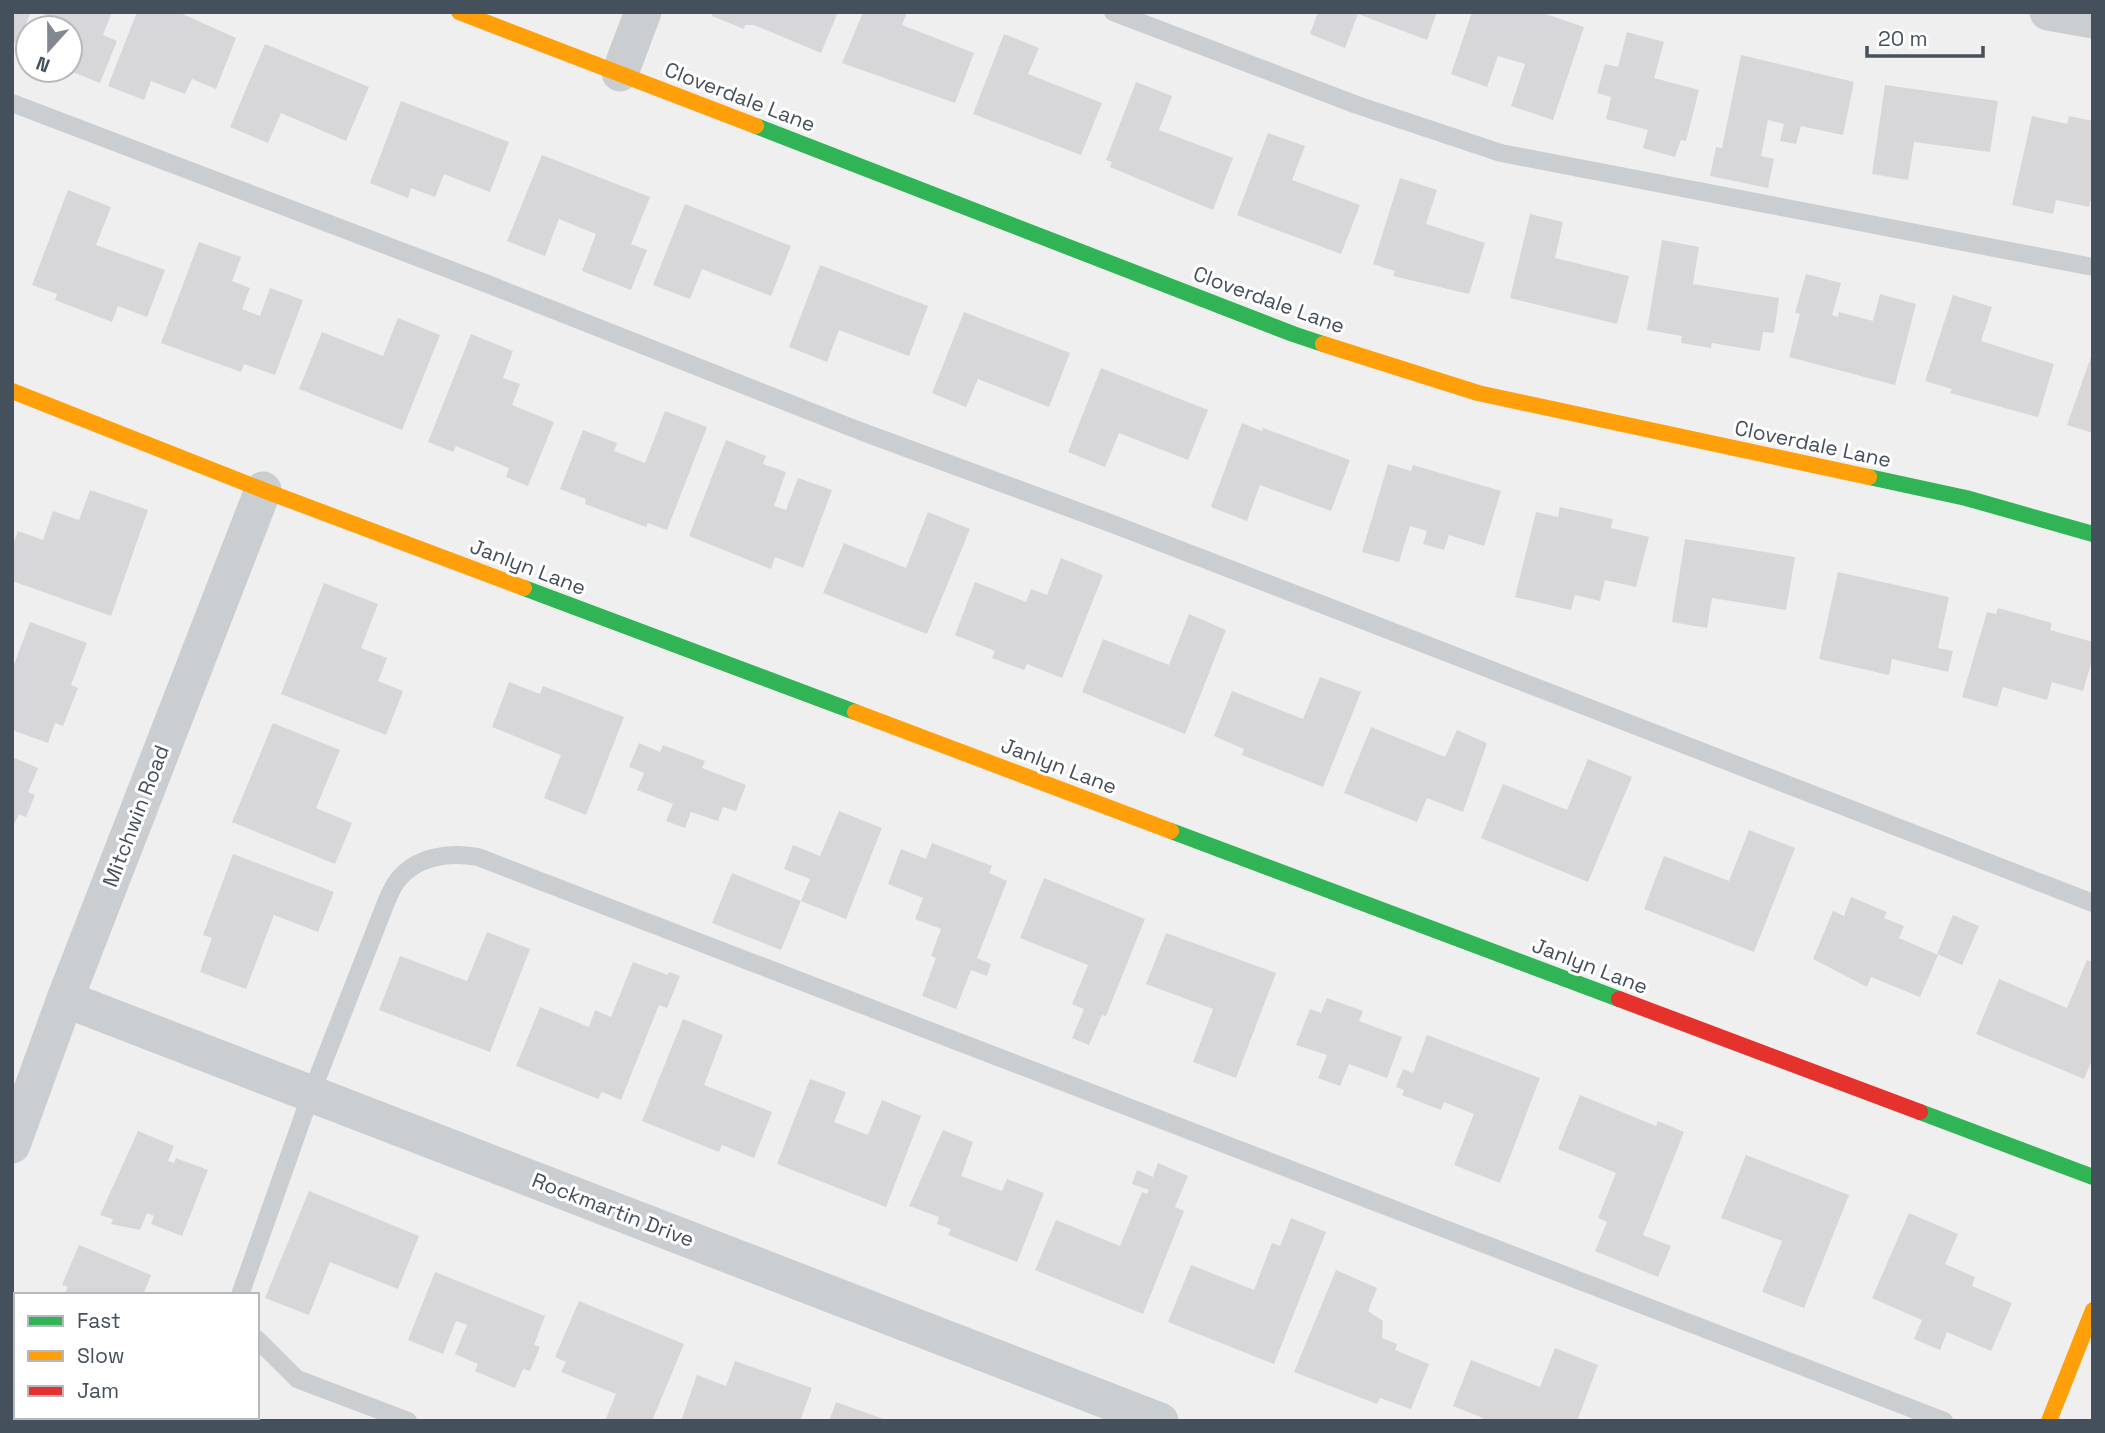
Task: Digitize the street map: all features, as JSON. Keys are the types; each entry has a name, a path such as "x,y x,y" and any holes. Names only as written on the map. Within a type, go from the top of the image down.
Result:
{"street":[{"name":"Cloverdale Lane","path":"459,12 1293,334 1478,393 1966,498 2093,534"},
{"path":"620,72 643,12"},
{"path":"2048,12 2093,20"},
{"name":"Janlyn Lane","path":"12,391 263,490 2093,1177"},
{"name":"Mitchwin Road","path":"12,1144 65,999 263,490"},
{"name":"Rockmartin Drive","path":"65,999 1160,1421"},
{"path":"2049,1421 2093,1310"}],"lane":[{"path":"1113,12 1357,105 1501,153 2093,267"},
{"path":"12,103 2093,903"},
{"path":"241,1293 311,1094 387,900 397,881 413,866 435,857 458,853 478,857 1944,1421"},
{"path":"259,1341 297,1379 408,1421"}],"building":[{"path":"12,12 31,12 14,14 14,43"},
{"path":"39,12 112,12 103,35 117,41 100,83 84,77 84,14"},
{"path":"137,12 178,12 236,38 216,89 192,79 185,94 151,81 144,100 108,86"},
{"path":"713,12 838,12 821,53 754,25 745,25 744,29 712,16"},
{"path":"863,12 907,12 902,25 974,53 955,103 842,63"},
{"path":"1318,12 1437,12 1427,40 1358,14 1345,48 1310,34"},
{"path":"1472,12 1540,12 1584,27 1553,120 1511,106 1525,64 1498,56 1487,87 1451,74"},
{"path":"1627,32 1664,42 1654,78 1699,90 1686,141 1681,140 1675,157 1643,148 1648,130 1606,119 1611,97 1597,93 1605,64 1618,67"},
{"path":"1004,34 1039,48 1028,74 1102,103 1081,155 973,114"},
{"path":"265,44 369,87 346,141 281,113 268,143 230,127"},
{"path":"1741,55 1854,82 1843,135 1801,126 1796,144 1780,141 1784,124 1768,120 1761,156 1774,159 1768,188 1710,176 1716,147 1722,148"},
{"path":"1136,82 1172,96 1159,130 1233,158 1213,210 1110,167 1112,162 1106,160"},
{"path":"1885,85 1998,101 1990,152 1914,142 1908,180 1872,174"},
{"path":"401,101 509,142 490,192 444,174 435,197 411,188 408,198 370,183"},
{"path":"2032,116 2067,124 2069,116 2093,121 2093,191 2089,207 2056,200 2053,214 2012,205"},
{"path":"1268,133 1305,146 1292,180 1360,205 1341,254 1237,215"},
{"path":"542,155 650,197 631,244 647,250 631,290 582,271 596,234 559,219 545,256 507,241"},
{"path":"1400,178 1437,190 1426,224 1485,243 1469,294 1393,276 1395,271 1373,264"},
{"path":"68,190 111,207 96,245 165,270 147,317 118,306 112,322 55,300 57,294 32,285"},
{"path":"685,204 791,246 771,296 702,269 690,299 653,285"},
{"path":"1530,214 1563,222 1555,258 1629,276 1617,324 1510,298"},
{"path":"1662,240 1699,247 1693,284 1779,298 1774,333 1763,332 1760,351 1712,343 1711,348 1681,343 1682,336 1647,330"},
{"path":"199,242 241,257 232,281 250,288 242,309 260,316 270,288 303,300 275,375 244,364 241,372 161,343"},
{"path":"820,265 928,306 909,356 839,330 827,362 789,347"},
{"path":"1806,274 1841,283 1832,315 1838,317 1839,312 1873,321 1880,294 1916,304 1895,385 1789,357 1800,314 1795,313"},
{"path":"1953,295 1992,307 1981,341 2054,364 2038,417 1950,393 1952,389 1925,381"},
{"path":"964,312 1070,353 1049,407 978,379 966,407 932,393"},
{"path":"398,318 440,335 402,430 299,389 322,332 383,356"},
{"path":"471,334 513,351 503,378 520,384 512,405 554,422 528,486 506,477 509,468 456,446 453,452 428,442"},
{"path":"2093,351 2093,433 2067,425"},
{"path":"1101,368 1208,410 1188,460 1119,433 1105,467 1068,452"},
{"path":"665,411 707,427 667,530 648,523 646,527 585,504 586,499 560,489 583,430 617,443 614,451 645,463"},
{"path":"1242,423 1350,460 1331,511 1260,485 1247,521 1211,507"},
{"path":"726,440 766,456 763,464 786,472 774,506 786,510 798,478 832,490 803,568 775,557 771,569 689,536"},
{"path":"1388,464 1411,471 1413,465 1501,491 1484,546 1449,535 1444,550 1423,544 1427,531 1410,526 1399,562 1362,552"},
{"path":"90,490 148,510 111,616 12,581 12,547 18,531 43,540 53,511 79,520"},
{"path":"1560,507 1613,519 1611,528 1649,537 1636,587 1605,580 1600,601 1575,595 1571,610 1515,597 1536,512 1558,517"},
{"path":"928,512 970,529 927,634 823,593 844,543 906,568"},
{"path":"1685,539 1795,557 1786,610 1712,598 1707,628 1672,622"},
{"path":"1061,558 1103,575 1062,678 1027,664 1024,670 992,658 995,651 955,635 975,582 1026,602 1031,589 1047,595"},
{"path":"1838,572 1949,597 1938,648 1953,651 1948,672 1892,659 1889,675 1819,659"},
{"path":"324,583 378,604 361,648 387,658 378,681 403,691 386,735 281,694"},
{"path":"1998,608 2052,623 2050,630 2093,642 2093,657 2083,691 2052,682 2047,700 2003,687 1997,707 1962,697 1987,612 1996,614"},
{"path":"1189,614 1226,630 1185,734 1082,692 1103,639 1169,665"},
{"path":"30,622 87,643 71,685 78,688 63,726 55,723 48,743 12,730 12,670"},
{"path":"1320,677 1361,692 1323,787 1242,755 1244,749 1214,736 1232,691 1303,719"},
{"path":"509,682 540,694 543,686 624,717 586,815 544,798 561,755 492,727"},
{"path":"273,723 340,750 316,808 352,823 335,864 232,822"},
{"path":"1371,727 1445,757 1457,730 1487,743 1463,812 1427,798 1417,822 1344,793"},
{"path":"639,743 660,752 663,745 705,761 702,768 746,785 736,811 723,807 718,821 691,812 685,828 666,821 673,804 637,790 644,773 629,767"},
{"path":"12,757 38,768 28,792 35,795 26,817 19,814 12,829"},
{"path":"1588,759 1632,777 1588,882 1481,838 1503,784 1567,810"},
{"path":"839,811 882,828 846,919 801,901 810,879 784,869 793,845 820,856"},
{"path":"1749,830 1795,848 1754,952 1644,909 1664,856 1729,881"},
{"path":"932,843 992,866 989,873 1007,881 977,958 991,964 987,976 971,970 956,1009 922,996 936,958 931,956 941,929 915,919 923,898 888,884 901,849 926,859"},
{"path":"233,854 334,892 318,932 274,915 246,989 200,972 212,938 203,935"},
{"path":"732,873 801,901 781,950 712,923"},
{"path":"1044,878 1145,919 1106,1016 1102,1015 1089,1045 1072,1038 1084,1009 1072,1004 1088,965 1020,938"},
{"path":"1851,897 1887,912 1884,918 1904,926 1899,938 1938,955 1920,997 1871,977 1867,987 1813,959 1833,911 1844,916"},
{"path":"1953,915 1979,926 1962,965 1937,954"},
{"path":"487,932 530,949 490,1052 379,1010 400,956 467,981"},
{"path":"1166,933 1276,973 1236,1078 1193,1062 1213,1009 1146,984"},
{"path":"2087,960 2093,962 2093,1058 2084,1079 1976,1034 1999,979 2067,1008"},
{"path":"633,962 668,975 669,972 680,976 667,1008 659,1005 621,1100 602,1092 598,1099 516,1066 540,1007 589,1027 595,1010 611,1017"},
{"path":"1327,998 1363,1011 1359,1021 1402,1037 1387,1078 1349,1064 1340,1086 1318,1078 1327,1055 1296,1045 1310,1009 1321,1013"},
{"path":"683,1019 723,1035 704,1085 772,1112 754,1158 722,1145 719,1152 642,1121"},
{"path":"1427,1035 1540,1078 1500,1183 1454,1165 1474,1114 1444,1102 1441,1110 1402,1095 1404,1090 1396,1087 1403,1069 1413,1073"},
{"path":"810,1079 846,1092 834,1122 868,1135 882,1100 921,1116 886,1207 777,1164"},
{"path":"1580,1095 1656,1126 1658,1121 1684,1132 1643,1235 1671,1246 1658,1277 1595,1251 1607,1222 1598,1218 1616,1173 1558,1149"},
{"path":"943,1130 973,1142 961,1176 1002,1191 1007,1179 1044,1193 1017,1262 948,1235 951,1229 937,1224 939,1217 909,1206"},
{"path":"138,1131 174,1146 168,1161 174,1163 176,1158 208,1170 182,1236 151,1224 154,1216 147,1213 140,1230 111,1224 113,1219 100,1215"},
{"path":"1746,1155 1849,1195 1804,1308 1762,1292 1782,1241 1721,1218"},
{"path":"1158,1163 1188,1176 1175,1207 1184,1211 1143,1314 1035,1270 1056,1220 1120,1246 1142,1192 1147,1194 1149,1190 1132,1184 1137,1170 1153,1177"},
{"path":"309,1191 419,1236 398,1289 330,1262 309,1315 265,1298"},
{"path":"1909,1213 1958,1234 1945,1264 1975,1277 1972,1286 2012,1303 1991,1351 1947,1332 1940,1350 1914,1339 1922,1320 1872,1298"},
{"path":"1291,1218 1326,1232 1274,1364 1168,1322 1191,1265 1254,1290 1272,1243 1280,1246"},
{"path":"79,1245 151,1275 144,1293 65,1293 68,1287 62,1285"},
{"path":"1336,1270 1377,1288 1368,1311 1383,1321 1382,1338 1397,1344 1395,1350 1429,1364 1411,1409 1380,1398 1377,1404 1294,1372"},
{"path":"435,1272 545,1316 534,1345 540,1347 530,1371 523,1369 515,1388 475,1371 478,1364 455,1354 467,1325 456,1321 443,1354 408,1340"},
{"path":"579,1301 684,1344 652,1421 605,1421 616,1394 561,1372 566,1362 555,1357"},
{"path":"1555,1348 1598,1365 1577,1421 1482,1421 1483,1418 1453,1406 1471,1360 1540,1387"},
{"path":"735,1361 812,1388 800,1421 681,1421 697,1375 726,1386"},
{"path":"14,1392 14,1419 132,1419 12,1421"},
{"path":"836,1402 886,1420 886,1421 829,1421"}],"traffic: fast":[{"path":"756,126 1323,344"},
{"path":"1869,477 1966,498 2093,534"},
{"path":"524,588 855,712"},
{"path":"1171,831 1619,999"},
{"path":"1920,1112 2093,1177"}],"traffic: slow":[{"path":"459,12 756,126"},
{"path":"1323,344 1478,393 1869,477"},
{"path":"12,391 263,490 524,588"},
{"path":"855,712 1171,831"},
{"path":"2049,1421 2093,1310"}],"traffic: jam":[{"path":"1619,999 1920,1112"}]}
